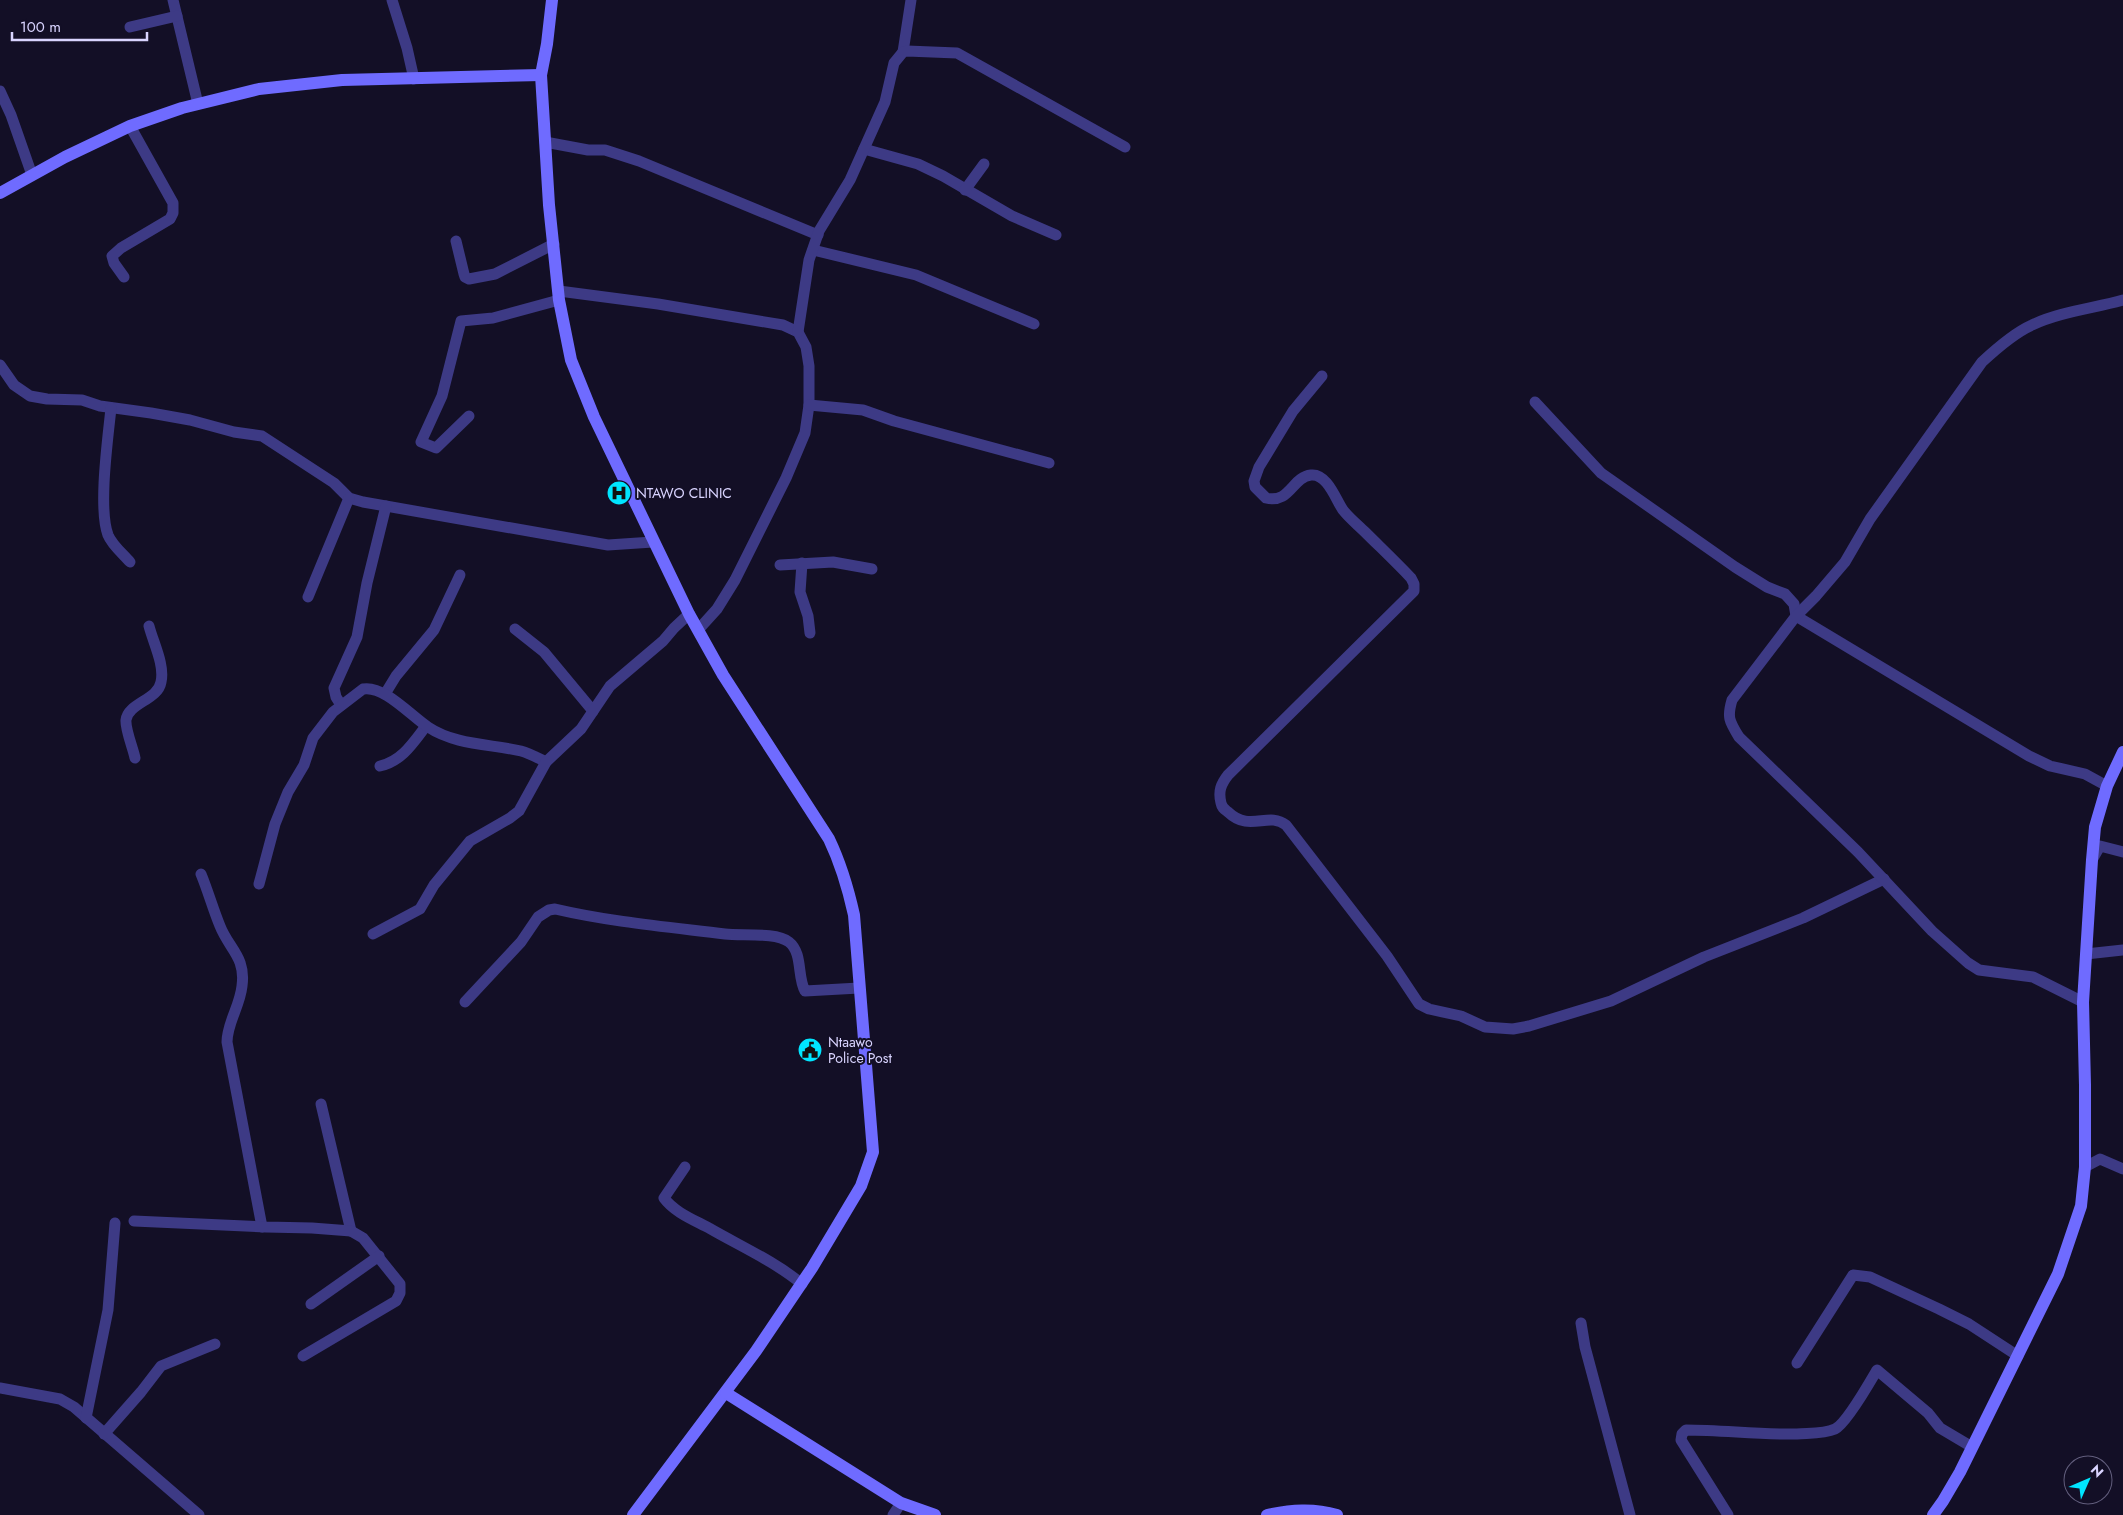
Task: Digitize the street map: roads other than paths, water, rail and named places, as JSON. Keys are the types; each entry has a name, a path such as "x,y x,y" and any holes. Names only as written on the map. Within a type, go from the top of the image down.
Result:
{"street":[{"path":"173,0 198,104"},
{"path":"392,0 407,48 414,79"},
{"path":"552,0 541,75 559,296 572,360 594,417 689,614 723,675 820,824 839,859 847,882 854,915 872,1152 861,1186 802,1284 726,1392 633,1515"},
{"path":"698,630 717,609 735,580 786,478 805,433 809,404 809,366 806,347 798,332 809,260 818,235 850,180 884,102 894,63 903,52 911,0"},
{"path":"130,27 177,16"},
{"path":"903,52 957,52 1124,147"},
{"path":"0,194 65,157 130,126 198,104 259,89 342,80 541,75"},
{"path":"0,91 11,115 32,175"},
{"path":"124,277 114,263 112,256 121,248 170,219 173,213 172,204 130,126"},
{"path":"545,142 588,150 605,150 639,161 818,235"},
{"path":"864,149 918,164 943,176 1012,216 1056,235"},
{"path":"965,190 984,164"},
{"path":"456,240 465,277 469,279 494,274 554,244"},
{"path":"813,250 916,275 1034,324"},
{"path":"469,416 436,448 421,442 442,396 461,321 493,318 559,296 658,304 783,325 798,332"},
{"path":"2083,1002 2033,977 1980,970 1968,963 1932,931 1884,879 1739,736 1731,725 1728,714 1732,700 1796,616 1845,562 1870,518 1982,362 2000,346 2032,325 2123,300"},
{"path":"0,365 14,385 30,396 47,399 82,400 111,408 190,420 234,432 262,436 334,483 350,498 362,502 519,531 608,545 653,542"},
{"path":"1322,376 1293,412 1259,466 1254,481 1256,487 1266,498 1277,498 1284,496 1301,480 1310,475 1317,476 1330,488 1344,512 1411,578 1414,584 1414,591 1228,775 1221,785 1219,796 1222,807 1235,819 1246,823 1275,820 1281,821 1286,825 1387,956 1419,1004 1429,1009 1461,1016 1485,1027 1513,1029 1529,1026 1611,1001 1704,957 1803,918 1884,879"},
{"path":"1535,402 1600,473 1735,567 1767,587 1785,594 1794,604 1796,616 2029,756 2050,766 2085,774 2107,786"},
{"path":"809,404 863,410 894,421 1048,463"},
{"path":"111,408 107,455 105,521 108,536 130,562"},
{"path":"308,597 350,498"},
{"path":"341,705 336,697 334,688 357,637 367,583 386,506"},
{"path":"780,565 834,562 872,569"},
{"path":"802,563 800,592 808,616 810,633"},
{"path":"385,694 396,676 434,630 460,575"},
{"path":"373,934 420,909 434,885 470,841 519,811 546,762 581,729 610,686 663,641 689,614"},
{"path":"135,758 125,722 128,713 158,690 161,683 161,670 149,626"},
{"path":"515,629 544,652 593,711"},
{"path":"259,884 275,824 288,792 304,765 313,738 333,712 363,689 369,688 385,694 426,726 451,738 522,752 546,762"},
{"path":"380,766 392,763 406,751 426,726"},
{"path":"1932,1515 1948,1494 2058,1274 2081,1206 2085,1167 2086,1085 2083,1002 2095,827 2107,786 2123,752"},
{"path":"2092,860 2100,846 2123,852"},
{"path":"201,874 220,926 237,953 242,971 242,986 227,1033 227,1042 262,1227"},
{"path":"465,1002 521,942 538,917 544,912 555,909 607,919 727,934 779,937 788,941 795,950 805,991 859,988"},
{"path":"2086,954 2123,950"},
{"path":"321,1104 351,1231"},
{"path":"2085,1167 2100,1159 2123,1169"},
{"path":"685,1167 664,1198 668,1204 689,1218 786,1270 802,1284"},
{"path":"134,1221 312,1228 351,1231 364,1238 400,1284 400,1293 396,1300 303,1356"},
{"path":"86,1418 108,1310 115,1223"},
{"path":"311,1304 379,1256"},
{"path":"1797,1363 1853,1275 1870,1277 1939,1309 1969,1324 2018,1356"},
{"path":"1581,1323 1585,1347 1630,1515"},
{"path":"104,1434 161,1366 215,1344"},
{"path":"1728,1515 1681,1440 1682,1434 1686,1430 1716,1430 1767,1435 1819,1433 1836,1428 1850,1413 1877,1370 1928,1413 1940,1428 1972,1447"},
{"path":"0,1388 60,1399 86,1418 199,1515"},
{"path":"726,1392 901,1503 935,1515"},
{"path":"893,1515 901,1503"},
{"path":"1267,1515 1286,1511 1308,1510 1337,1515"}],"place":[{"name":"NTAWO CLINIC","path":"619,493"},
{"name":"Ntaawo Police Post","path":"810,1050"}]}
